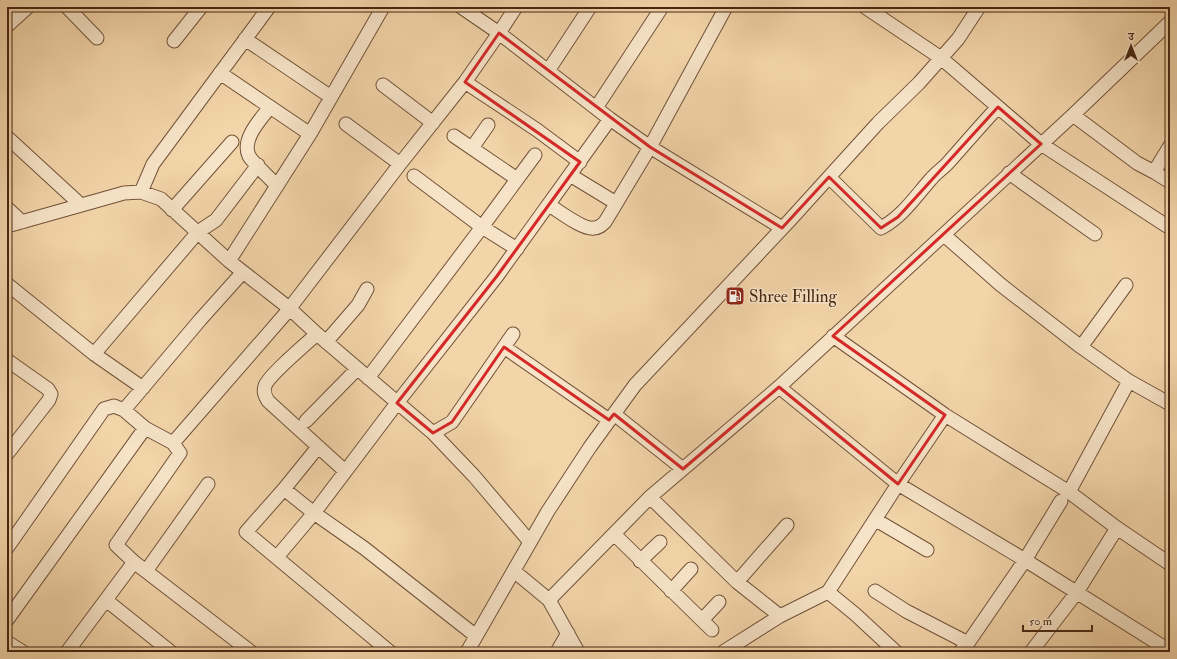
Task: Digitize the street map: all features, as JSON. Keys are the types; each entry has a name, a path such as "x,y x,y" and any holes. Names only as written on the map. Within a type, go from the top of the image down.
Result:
{"street":[{"path":"7,26 28,7"},
{"path":"67,7 97,38"},
{"path":"174,41 200,7"},
{"path":"140,192 154,164 269,7"},
{"path":"229,260 310,134 383,7"},
{"path":"461,7 499,33 610,119 650,147 782,228"},
{"path":"173,443 290,308 465,82 516,7"},
{"path":"548,71 590,7"},
{"path":"596,108 662,7"},
{"path":"549,205 585,228 593,229 600,227 605,222 650,147 726,7"},
{"path":"865,7 941,58 1041,144 1170,228"},
{"path":"467,652 548,511 634,385 782,228 878,123 919,83 958,39 979,7"},
{"path":"549,600 650,497 779,387 944,235 1170,22"},
{"path":"245,39 331,97"},
{"path":"220,73 310,134"},
{"path":"465,82 537,130 580,162"},
{"path":"383,85 433,123"},
{"path":"270,106 250,136 247,147 250,157 277,186"},
{"path":"829,177 882,228 898,217 998,107"},
{"path":"1072,115 1137,163 1170,182"},
{"path":"276,557 314,513 397,403 497,276 610,119"},
{"path":"346,124 400,164"},
{"path":"472,148 488,125"},
{"path":"454,136 518,179"},
{"path":"7,137 81,205"},
{"path":"172,210 232,142"},
{"path":"1154,172 1170,146"},
{"path":"368,378 535,155"},
{"path":"94,354 198,232 216,220 258,165"},
{"path":"1009,173 1094,234"},
{"path":"570,175 616,203"},
{"path":"414,176 482,227 517,249"},
{"path":"7,226 124,193 140,192 161,200 243,272 290,308 321,338 433,433 474,476 530,542"},
{"path":"7,208 22,222"},
{"path":"944,235 1001,285 1081,348 1129,381 1170,404"},
{"path":"124,410 200,320 243,272"},
{"path":"7,284 94,354 143,388"},
{"path":"1081,348 1126,285"},
{"path":"345,471 268,401 264,395 265,386 271,378 321,338 358,305 367,289"},
{"path":"433,433 452,422 513,334"},
{"path":"834,336 945,415 1065,496 1118,528 1170,564"},
{"path":"504,347 611,417 683,469"},
{"path":"7,360 48,390 51,394 49,400 7,454"},
{"path":"306,421 357,369"},
{"path":"875,592 964,647 1025,560 1065,496 1129,381"},
{"path":"779,387 898,484 1025,560 1170,651"},
{"path":"7,548 104,409 114,406 124,410 145,428 173,443 180,453 116,545 134,562 251,652"},
{"path":"723,652 780,616 828,592 945,415"},
{"path":"7,620 145,428"},
{"path":"318,447 284,489 246,532 390,652"},
{"path":"146,571 208,484"},
{"path":"284,489 314,513 364,548 476,636"},
{"path":"650,497 737,582 780,616"},
{"path":"876,520 927,550"},
{"path":"737,582 787,525"},
{"path":"1030,652 1077,592 1118,528"},
{"path":"614,534 712,630"},
{"path":"640,561 660,542"},
{"path":"67,652 134,562"},
{"path":"671,591 691,569"},
{"path":"514,571 549,600 578,652"},
{"path":"828,592 855,614 896,652"},
{"path":"106,600 171,652"},
{"path":"702,620 720,602"},
{"path":"557,652 568,633"},
{"path":"7,642 23,652"}],"highlighted area":[{"path":"499,33 650,147 782,228 829,177 881,228 898,217 998,107 1041,144 833,336 945,415 898,484 779,387 683,469 614,414 609,420 504,347 452,422 433,433 397,403 497,276 580,162 465,82"}],"place":[{"name":"Shree Filling","path":"735,296"}]}
